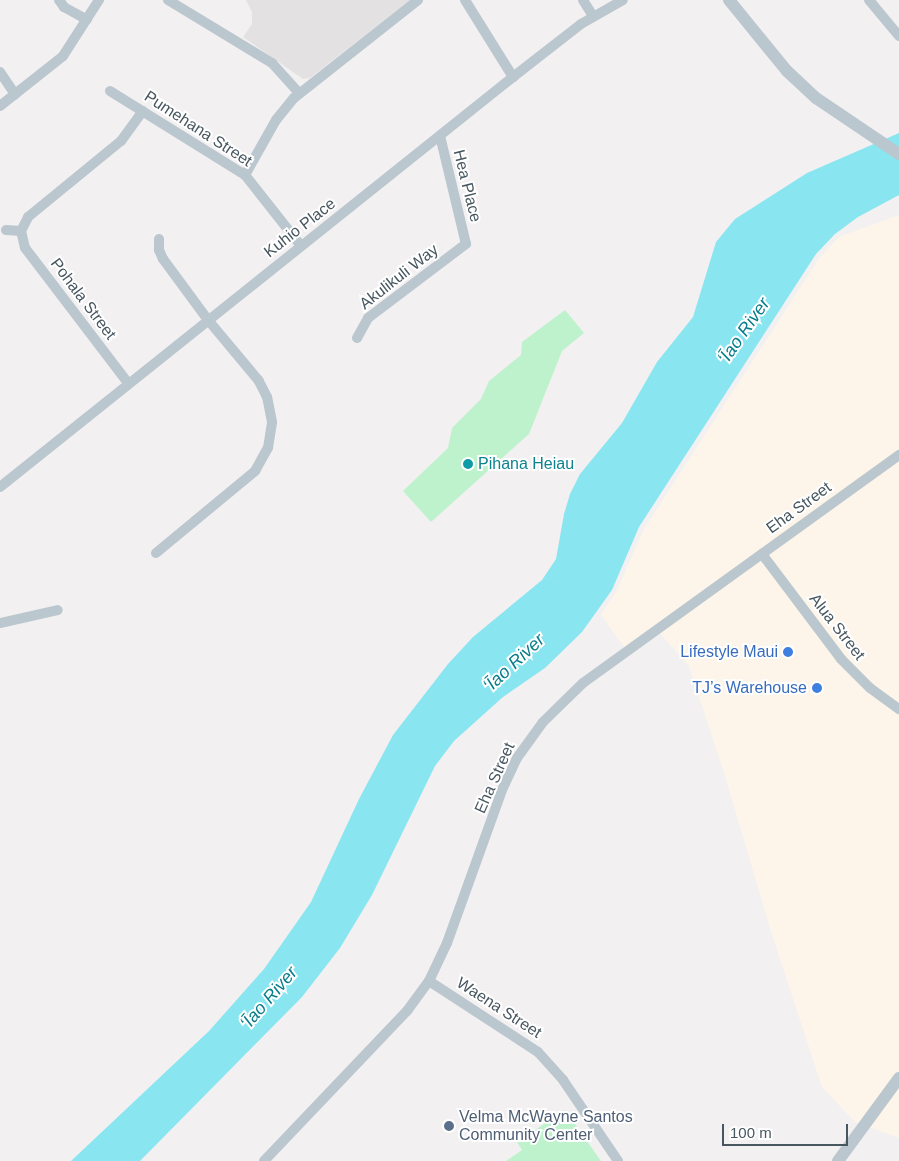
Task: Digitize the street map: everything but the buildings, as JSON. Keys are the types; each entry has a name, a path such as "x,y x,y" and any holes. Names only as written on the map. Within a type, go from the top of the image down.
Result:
{"street":[{"path":"59,0 64,7 87,20"},
{"path":"0,106 56,63 69,48 99,0"},
{"path":"168,0 272,63 299,93"},
{"path":"245,175 276,120 299,93 418,0"},
{"path":"465,0 513,77"},
{"path":"584,0 593,16"},
{"name":"Kuhio Place","path":"0,487 513,77 593,16 623,0"},
{"path":"729,0 787,71 816,98 899,154"},
{"path":"869,0 897,30"},
{"path":"0,72 15,94"},
{"name":"Pumehana Street","path":"110,91 245,175 301,246"},
{"path":"6,230 21,231 28,217 121,141 143,111"},
{"name":"Hea Place","path":"440,136 466,244"},
{"name":"Pohala Street","path":"21,231 25,248 128,383"},
{"path":"156,553 250,478 265,456 270,440 271,414 263,388 208,320 163,259 159,250 159,239"},
{"name":"Akulikuli Way","path":"357,338 368,318 466,244"},
{"name":"Eha Street","path":"264,1161 407,1011 429,981 447,943 502,790 531,737 556,708 583,683 899,455"},
{"name":"Alua Street","path":"762,554 841,659 870,688 899,709"},
{"path":"0,623 58,610"},
{"name":"Waena Street","path":"429,981 538,1052 563,1080 618,1161"},
{"path":"838,1161 899,1078"}],"shaded area":[{"path":"246,0 410,0 310,78 303,79 243,37 252,24 252,12"},
{"path":"899,215 899,1138 855,1122 822,1087 770,928 726,779 689,666 657,630 627,651 601,615 617,590 644,529 820,257 839,237"}],"green space":[{"path":"565,310 584,333 562,351 529,434 431,522 403,491 448,448 452,428 481,399 489,381 521,355 522,342"},
{"path":"565,1110 601,1161 506,1161 522,1150 517,1142"}],"water":[{"name":"ʻĪao River","path":"899,133 899,195 858,217 835,234 816,254 639,527 612,590 582,632 545,668 503,697 454,741 435,766 372,895 340,948 302,997 140,1161 71,1161 209,1031 264,969 311,902 359,799 393,735 448,664 473,637 542,580 556,559 564,514 570,494 580,474 622,423 657,362 693,317 716,242 735,219 807,173"}],"place":[{"name":"Pihana Heiau","path":"468,464"},
{"name":"Lifestyle Maui","path":"788,652"},
{"name":"TJ’s Warehouse","path":"817,688"},
{"name":"Velma McWayne Santos Community Center","path":"449,1126"}]}
